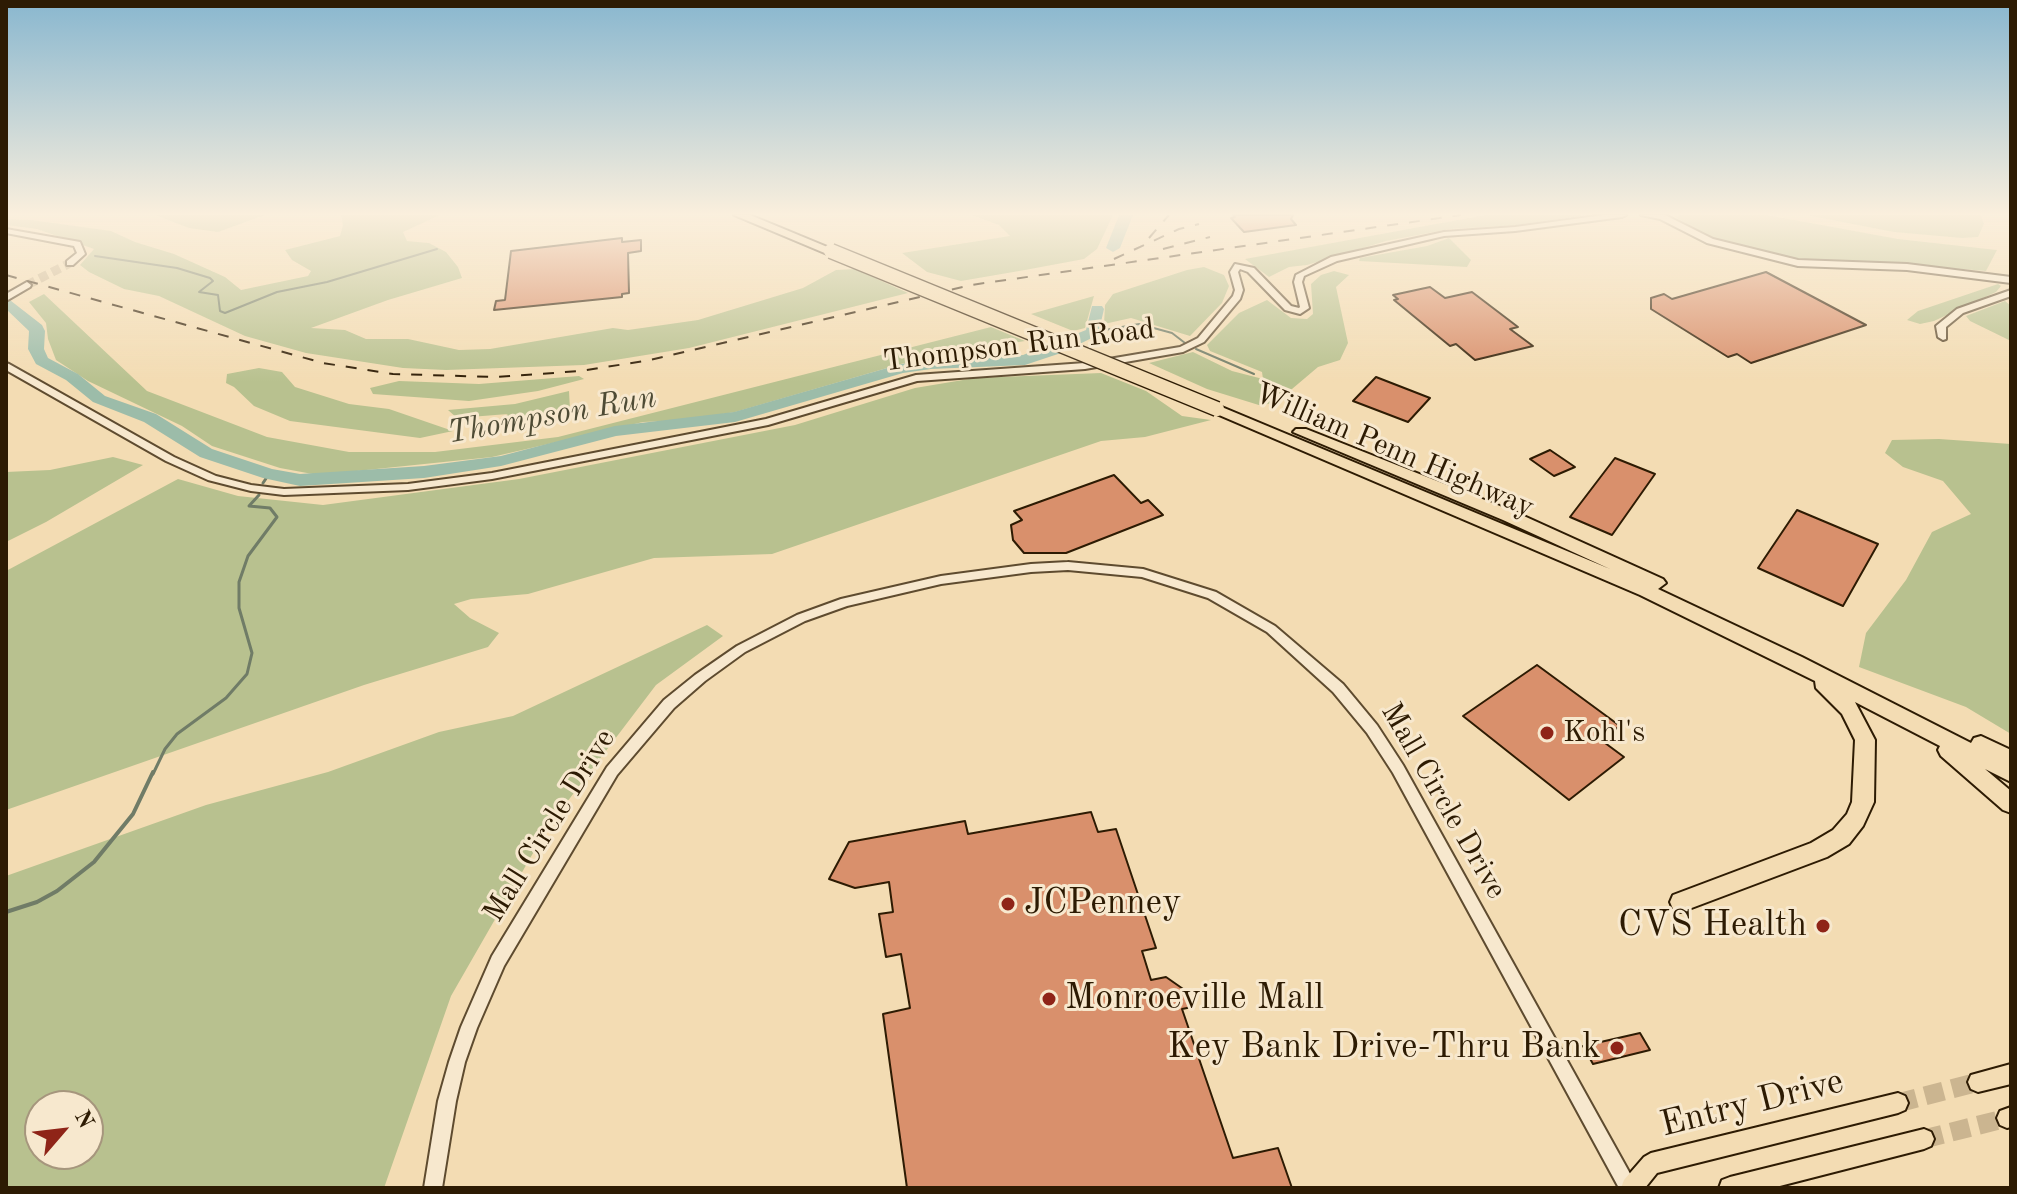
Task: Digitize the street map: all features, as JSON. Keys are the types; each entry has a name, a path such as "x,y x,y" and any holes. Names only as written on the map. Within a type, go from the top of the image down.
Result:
{"highway":[{"name":"William Penn Highway","path":"888,271 1220,406 1548,548 1795,662 2011,773"},
{"name":"William Penn Highway","path":"1220,406 1424,481 1594,554 2011,759"},
{"path":"1681,902 1819,850 1849,829 1860,811 1866,749 1859,724 1835,693 1795,662"},
{"path":"1890,710 1960,760 2011,804"}],"main road":[{"path":"1978,1082 2011,1074"},
{"name":"Entry Drive","path":"1630,1188 1651,1164 1898,1103"},
{"path":"1730,1188 1787,1180 1924,1139"}],"street":[{"name":"Thompson Run Road","path":"6,366 170,459 212,478 284,492 408,487 501,474 768,422 916,378 1074,367 1183,349 1201,340 1237,297 1239,290 1235,271"},
{"name":"Thompson Run Road","path":"1252,271 1288,308 1300,311 1305,308 1298,282 1300,275 1309,271"},
{"path":"1937,271 2011,280"},
{"path":"8,297 27,285"},
{"path":"1943,337 1941,326 1960,311 2011,293"},
{"name":"Mall Circle Drive","path":"433,1188 452,1082 463,1040 486,986 600,790 654,720 700,678 741,649 825,608 865,595 924,583 1068,566 1143,573 1212,595 1286,640 1338,688 1394,762 1630,1188"}],"green space":[{"path":"87,271 211,271 241,290 308,276 311,271 459,271 462,278 311,328 345,330 366,339 408,339 459,350 490,349 613,328 628,330 698,320 803,288 835,271 859,271 908,293 689,348 584,365 446,370 403,368 306,353 245,336 159,296 124,289"},
{"path":"925,271 1021,271 961,281"},
{"path":"1185,271 1213,271 1224,275 1229,286 1222,303 1190,336 1131,318 1104,324 1105,305 1113,294"},
{"path":"1261,271 1282,271 1269,277"},
{"path":"1334,271 1349,275 1336,287 1348,343 1340,360 1318,367 1279,400 1262,406 1207,389 1149,363 1193,352 1232,371 1263,379 1262,372 1210,351 1207,345 1239,313 1267,300 1291,318 1307,319 1313,314 1311,284 1321,275"},
{"path":"1998,284 2001,286 1996,292 1934,321 1920,324 1907,320 1918,311"},
{"path":"44,294 147,391 267,437 349,452 435,452 558,437 991,327 1025,341 925,357 735,412 687,420 643,422 492,457 318,475 280,468 212,446 182,426 88,381 56,360 46,323 29,302"},
{"path":"1094,296 1085,328 1073,331 1031,314"},
{"path":"2005,301 2011,306 2011,341 1970,321 1966,316"},
{"path":"259,368 282,372 295,387 349,404 389,409 453,431 420,438 290,421 254,406 226,383 227,374"},
{"path":"1101,373 1146,391 1182,416 1211,420 1145,437 1101,441 772,554 654,558 528,594 471,599 454,604 470,618 499,633 488,647 364,685 6,810 6,571 178,479 238,496 323,505 519,479 795,425 915,388 975,378"},
{"path":"579,376 584,379 538,391 469,401 373,394 370,388 399,381 479,384"},
{"path":"569,391 570,410 557,419 473,427 508,414 457,418 448,410 515,404"},
{"path":"1939,439 2011,444 2011,734 1966,707 1859,667 1866,633 1906,580 1932,532 1971,514 1943,481 1903,467 1885,453 1892,440"},
{"path":"113,457 143,465 6,542 6,472 50,470"},
{"path":"707,625 723,636 656,685 548,827 451,996 384,1188 6,1188 6,876 206,805 328,772 439,732 513,716"}],"building":[{"path":"509,271 628,271 629,293 622,294 622,297 494,310 496,301 505,300"},
{"path":"1766,272 1866,325 1751,363 1737,354 1728,357 1651,309 1651,298 1664,294 1672,299"},
{"path":"1430,287 1445,298 1472,292 1518,327 1510,329 1533,346 1475,360 1456,344 1450,346 1394,300 1398,299 1393,295"},
{"path":"1376,377 1430,398 1408,422 1353,401"},
{"path":"1550,450 1575,467 1554,476 1530,459"},
{"path":"1615,458 1655,474 1612,535 1570,517"},
{"path":"1114,475 1141,503 1148,500 1163,515 1066,553 1024,553 1013,540 1011,525 1022,520 1014,511"},
{"path":"1797,510 1878,544 1843,606 1758,568"},
{"name":"Kohl's","path":"1537,665 1620,726 1601,740 1624,757 1569,800 1463,716"},
{"name":"Monroeville Mall","path":"1091,812 1098,832 1116,829 1156,948 1142,951 1151,980 1166,977 1186,991 1192,1007 1182,1009 1233,1158 1278,1148 1292,1188 907,1188 883,1014 910,1008 901,954 886,957 879,914 893,912 889,882 855,888 829,879 849,842 965,821 968,834"},
{"name":"Key Bank Drive-Thru Bank","path":"1640,1033 1650,1050 1593,1064 1583,1046"}],"waterway":[{"path":"186,271 213,281 199,292 218,295 220,311 225,313 277,292 365,271"},
{"name":"Thompson Run","path":"6,301 34,325 37,331 36,349 42,361 72,377 99,399 150,418 206,453 269,474 300,480 424,472 501,461 615,431 735,417 901,369 931,364 1025,360 1093,332 1097,309"},
{"path":"1093,332 1139,324 1172,333 1185,343"},
{"path":"1196,349 1254,374"},
{"path":"263,483 269,474"},
{"path":"153,774 165,749 177,734 226,698 247,674 252,653 239,608 239,582 248,556 277,517 270,508 249,506 259,495"},
{"path":"6,912 37,902 57,891 94,862 133,814 153,772"}],"tunnel":[{"path":"27,285 55,271"},
{"path":"1898,1103 1978,1082"},
{"path":"1924,1139 2007,1118"}],"railway":[{"path":"6,275 323,363 393,374 495,377 581,371 650,360 971,285 1071,271"}],"place":[{"name":"Kohl's","path":"1547,733"},
{"name":"JCPenney","path":"1008,904"},
{"name":"CVS Health","path":"1823,926"},
{"name":"Monroeville Mall","path":"1049,999"},
{"name":"Key Bank Drive-Thru Bank","path":"1617,1048"}]}
